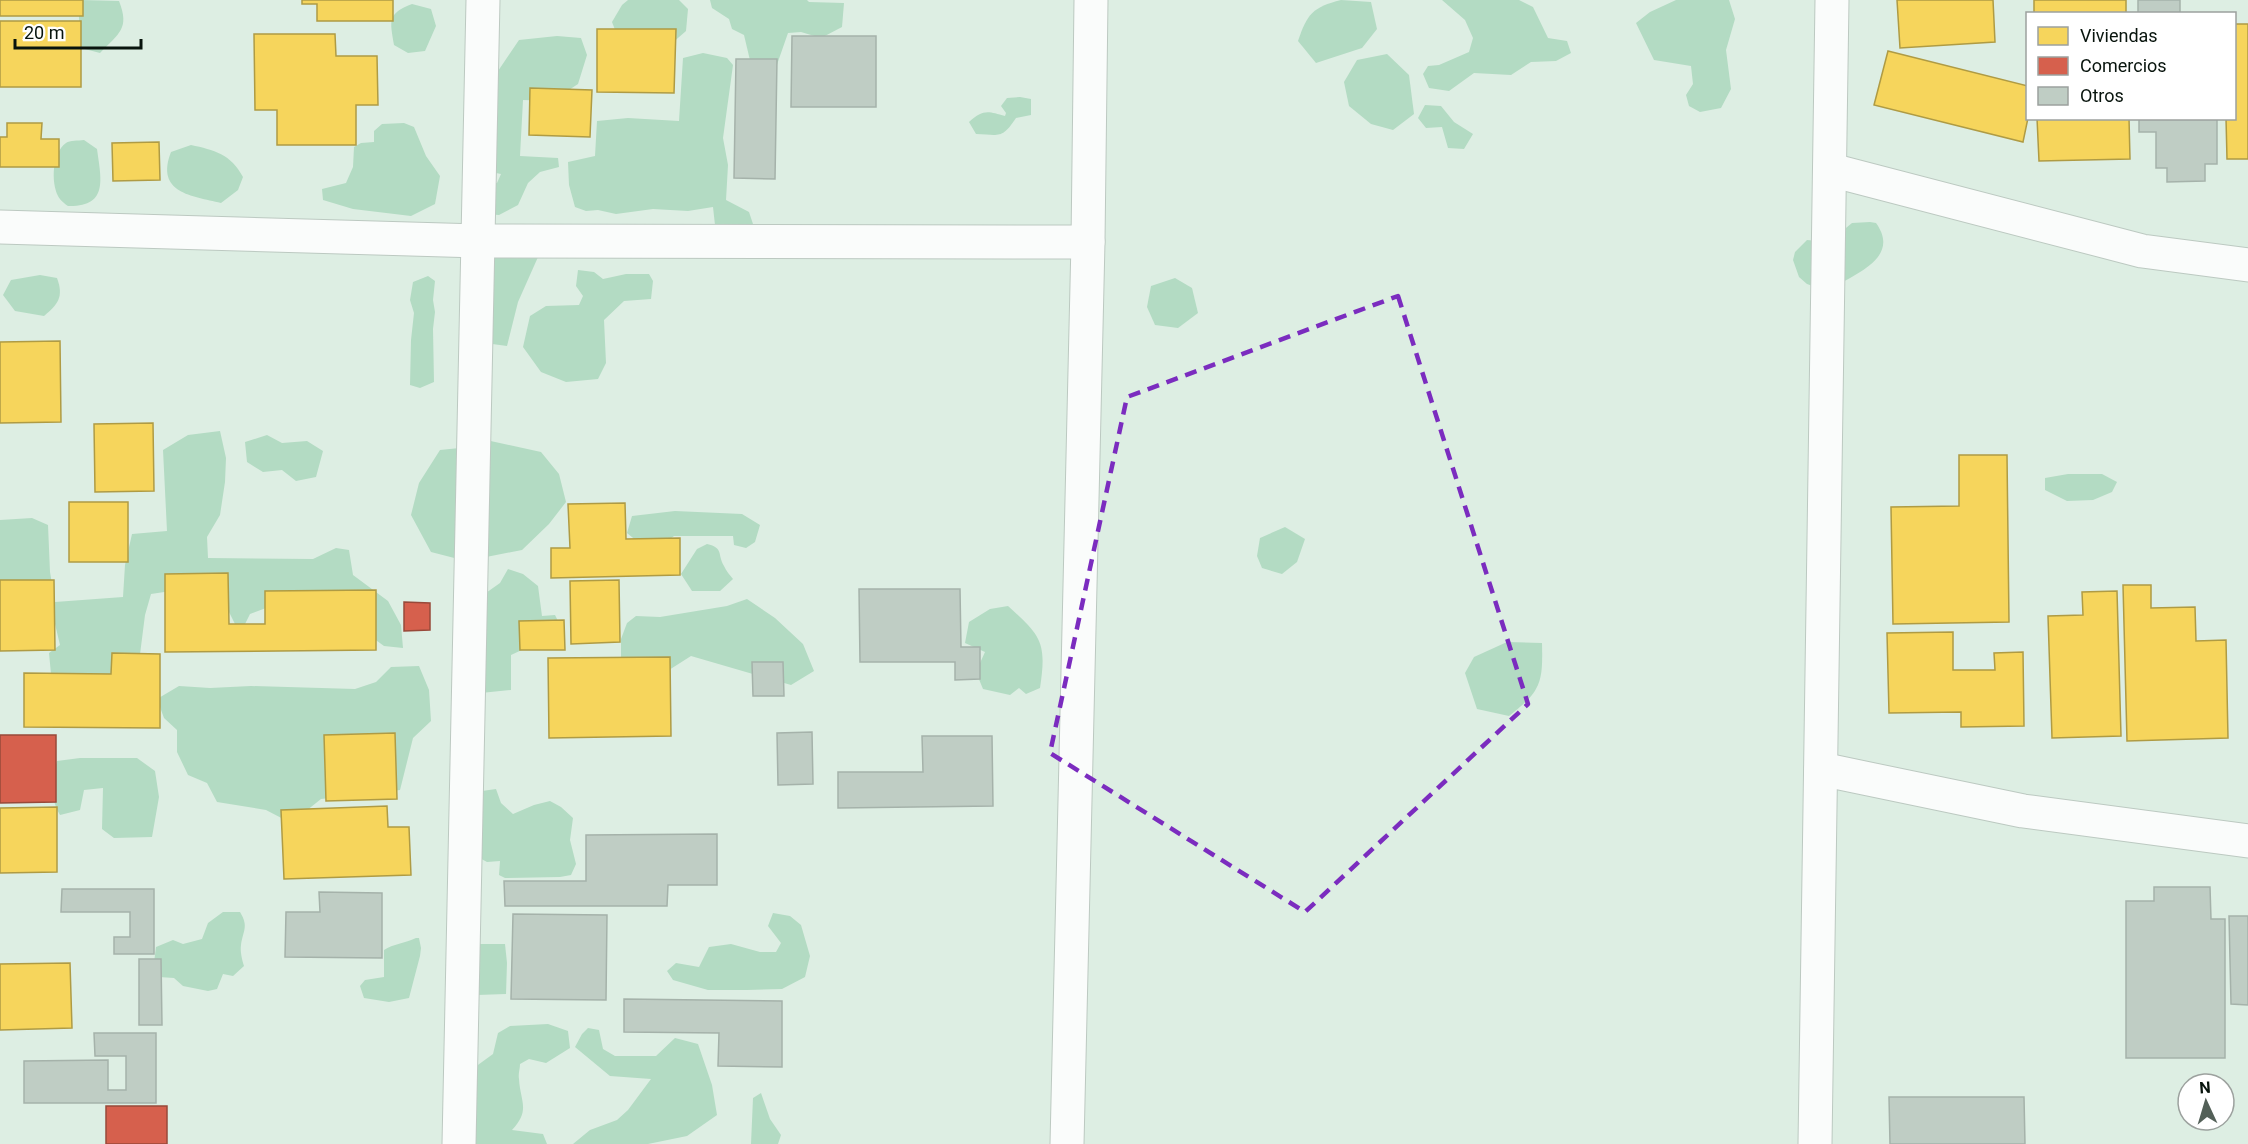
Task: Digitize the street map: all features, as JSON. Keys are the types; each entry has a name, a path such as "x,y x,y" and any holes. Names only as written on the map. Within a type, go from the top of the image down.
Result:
{"street":[{"path":"459,1144 483,0"},
{"path":"1067,1144 1088,242 1091,0"},
{"path":"1815,1144 1832,0"},
{"path":"1831,170 2142,251 2248,266"},
{"path":"0,227 479,240 1088,242"},
{"path":"1821,769 2023,811 2248,841"}],"highlighted area":[{"path":"1398,296 1528,704 1305,912 1050,753 1127,397"}],"green space":[{"path":"81,0 119,1 123,18 121,30 100,53 81,48 78,3"},
{"path":"628,0 679,0 688,9 686,31 671,44 619,40 612,22 622,5"},
{"path":"710,0 807,0 809,2 844,3 842,27 821,38 801,32 788,33 773,76 753,73 744,35 732,29 729,19 712,8"},
{"path":"1341,0 1371,2 1377,29 1362,48 1316,63 1298,41 1301,32 1308,18 1317,9"},
{"path":"1442,0 1519,0 1533,7 1548,38 1567,41 1571,53 1556,61 1531,62 1511,75 1474,73 1449,91 1429,88 1423,74 1428,66 1439,65 1469,52 1473,38 1465,20"},
{"path":"1676,0 1729,0 1735,19 1726,50 1731,89 1721,108 1700,112 1689,106 1686,95 1693,84 1691,66 1654,60 1636,23 1650,12"},
{"path":"412,4 431,9 436,26 425,51 408,53 394,45 391,24 398,11"},
{"path":"557,36 581,38 587,55 578,84 552,101 523,100 520,156 558,158 559,167 540,172 528,183 518,205 499,215 469,213 481,181 497,183 501,174 486,171 486,82 498,71 519,40"},
{"path":"703,53 727,58 733,65 723,138 728,165 726,200 749,212 754,227 715,225 713,207 688,211 653,209 616,214 598,210 586,211 575,207 569,185 568,162 595,156 597,121 628,118 679,121 683,58"},
{"path":"1387,54 1409,75 1414,114 1393,130 1371,124 1349,106 1344,82 1357,60"},
{"path":"1007,98 1031,99 1031,115 1016,118 1004,133 976,134 969,122 986,112 1005,116 1006,113 1001,106"},
{"path":"1425,105 1441,106 1454,122 1473,134 1464,149 1448,148 1442,127 1426,128 1418,118"},
{"path":"404,123 414,127 426,156 440,176 435,204 411,216 353,209 323,200 322,189 346,183 353,167 354,147 361,143 374,142 374,131 382,124"},
{"path":"84,140 97,149 100,171 99,189 90,202 68,206 58,196 54,183 55,160 66,143"},
{"path":"191,145 221,154 233,163 243,177 238,190 221,203 188,195 172,184 167,166 171,152"},
{"path":"1852,223 1876,223 1882,236 1883,247 1879,256 1871,264 1827,291 1807,284 1799,277 1793,260 1795,252 1807,240 1829,242"},
{"path":"503,240 538,257 518,302 507,346 485,343 471,273"},
{"path":"578,270 594,272 603,279 626,274 649,274 653,281 651,299 624,301 604,320 606,363 598,379 566,382 541,372 523,347 530,316 546,306 579,305 583,296 576,286"},
{"path":"40,275 57,278 60,295 56,304 44,316 15,311 3,295 11,280"},
{"path":"428,276 435,281 433,300 435,312 434,382 420,388 410,385 414,313 410,300 413,282"},
{"path":"1175,278 1192,288 1198,313 1178,328 1155,325 1147,307 1151,286"},
{"path":"220,431 226,458 225,482 220,515 207,537 208,558 313,559 336,548 349,550 353,575 388,601 401,625 403,648 384,646 373,638 266,608 250,614 244,626 236,626 228,610 171,591 151,594 145,615 138,670 114,675 51,674 49,653 60,645 47,602 0,604 0,520 32,518 48,525 50,572 55,602 123,597 125,565 132,534 167,531 163,450 188,435"},
{"path":"267,435 282,443 307,441 323,451 316,477 296,481 282,470 263,472 247,462 245,442"},
{"path":"486,440 541,452 559,474 566,502 549,524 522,550 466,561 431,552 411,515 419,483 440,450 479,446"},
{"path":"2068,474 2102,474 2117,482 2112,492 2093,500 2067,501 2045,490 2045,478"},
{"path":"675,511 742,514 760,525 755,542 746,548 734,545 733,536 674,536 661,546 644,547 627,533 632,516"},
{"path":"1285,527 1305,539 1297,562 1282,574 1262,568 1257,556 1260,538"},
{"path":"707,544 716,547 725,568 733,579 720,591 692,591 681,574 697,549"},
{"path":"508,569 523,574 538,586 542,616 555,615 559,623 552,636 511,655 511,690 471,694 483,595 500,583"},
{"path":"747,599 775,618 803,644 814,671 791,685 691,656 669,670 621,665 621,639 627,623 636,616 660,617 727,606"},
{"path":"1008,606 1028,625 1042,650 1040,688 1026,694 1019,688 1010,695 983,689 976,672 985,652 965,643 969,622 990,609"},
{"path":"1507,642 1542,643 1542,668 1538,685 1528,700 1509,716 1477,709 1465,673 1474,657"},
{"path":"419,666 429,690 431,721 413,738 400,790 321,799 291,823 266,810 217,802 207,783 188,775 177,752 177,730 164,718 157,699 179,686 355,689 376,682 391,667"},
{"path":"80,758 137,758 155,771 159,797 152,837 114,838 102,829 103,788 84,790 80,810 60,815 54,802 52,789 57,761"},
{"path":"496,789 501,803 513,814 550,801 573,818 570,840 576,864 571,875 505,878 499,875 500,861 487,862 465,850 482,791"},
{"path":"223,912 240,912 243,917 245,928 241,950 244,966 233,976 223,974 217,989 208,991 183,986 174,978 159,977 154,963 156,947 173,940 183,944 202,939 208,923"},
{"path":"773,913 790,916 801,925 810,956 805,977 782,989 708,990 673,980 667,971 676,963 699,967 709,947 731,944 760,952 776,952 781,943 768,926"},
{"path":"419,938 421,948 409,998 389,1002 364,998 360,986 365,980 384,977 384,950"},
{"path":"479,944 505,944 506,994 477,995"},
{"path":"548,1024 568,1031 570,1048 546,1063 529,1059 520,1064 519,1077 523,1111 512,1130 543,1134 547,1144 472,1144 471,1070 493,1054 498,1033 510,1026"},
{"path":"588,1028 599,1030 603,1049 615,1056 656,1056 675,1038 698,1044 712,1085 717,1115 687,1136 648,1144 573,1144 590,1130 617,1120 628,1110 651,1079 610,1076 575,1047"},
{"path":"761,1093 770,1119 781,1135 778,1144 751,1144 753,1098"}],"building: Viviendas":[{"path":"0,0 83,0 83,16 0,16"},
{"path":"302,0 393,0 393,21 317,21 317,4 302,4"},
{"path":"1897,0 1993,0 1995,42 1900,48"},
{"path":"2034,0 2126,0 2126,12 2034,12"},
{"path":"0,21 81,21 81,87 0,87"},
{"path":"2236,24 2248,24 2248,159 2227,159 2226,120 2236,120"},
{"path":"597,29 676,29 674,93 597,92"},
{"path":"254,34 335,34 336,56 377,56 378,105 356,105 356,145 277,145 277,110 255,110"},
{"path":"1888,51 2026,86 2028,120 2023,142 1874,105"},
{"path":"530,88 592,90 590,137 529,135"},
{"path":"2037,120 2129,120 2130,159 2039,161"},
{"path":"7,123 42,123 41,139 59,139 59,167 0,167 0,137 7,137"},
{"path":"159,142 160,180 113,181 112,143"},
{"path":"60,341 61,422 0,423 0,342"},
{"path":"153,423 154,491 95,492 94,424"},
{"path":"1959,455 2007,455 2009,622 1893,624 1891,507 1959,506"},
{"path":"69,502 128,502 128,562 69,562"},
{"path":"625,503 626,539 680,538 680,575 551,578 551,548 570,548 568,504"},
{"path":"228,573 229,624 265,624 265,591 376,590 376,650 165,652 165,574"},
{"path":"0,580 54,580 55,650 0,651"},
{"path":"619,580 620,642 571,644 570,581"},
{"path":"2123,585 2151,585 2151,608 2195,607 2196,641 2226,640 2228,738 2127,741"},
{"path":"2117,591 2121,736 2052,738 2048,616 2083,615 2082,592"},
{"path":"564,620 565,650 520,650 519,621"},
{"path":"1953,632 1953,670 1995,670 1994,653 2023,652 2024,726 1961,727 1961,712 1889,713 1887,633"},
{"path":"112,653 160,654 160,728 24,727 24,673 111,674"},
{"path":"670,657 671,736 549,738 548,658"},
{"path":"395,733 397,799 326,801 324,735"},
{"path":"387,806 388,827 409,827 411,875 284,879 281,810"},
{"path":"57,807 57,872 0,873 0,808"},
{"path":"70,963 72,1028 0,1030 0,964"}],"building: Comercios":[{"path":"404,602 430,603 430,630 404,631"},
{"path":"0,735 56,735 56,802 0,803"},
{"path":"106,1106 167,1106 167,1144 106,1144"}],"building: Otros":[{"path":"2138,0 2180,0 2180,12 2138,12"},
{"path":"792,36 876,36 876,107 791,107"},
{"path":"736,59 777,59 775,179 734,178"},
{"path":"2139,120 2217,120 2217,164 2205,164 2205,181 2167,182 2167,168 2156,168 2156,132 2139,132"},
{"path":"859,589 960,589 961,647 980,647 980,679 955,680 955,662 860,662"},
{"path":"752,662 783,662 784,696 753,696"},
{"path":"812,732 813,784 778,785 777,733"},
{"path":"922,736 992,736 993,806 838,808 838,772 923,772"},
{"path":"717,834 717,885 668,885 667,906 505,906 504,881 586,881 586,835"},
{"path":"2154,887 2210,887 2211,919 2225,919 2225,1058 2126,1058 2126,901 2154,901"},
{"path":"62,889 154,889 154,954 114,954 114,937 130,937 130,912 61,912"},
{"path":"319,892 382,893 382,958 285,957 286,912 320,912"},
{"path":"513,914 607,915 606,1000 511,999"},
{"path":"2229,916 2248,916 2248,1005 2231,1004"},
{"path":"139,959 161,959 162,1025 139,1025"},
{"path":"624,999 782,1001 782,1067 718,1066 719,1033 624,1032"},
{"path":"94,1033 156,1033 156,1103 24,1103 24,1061 108,1060 108,1090 126,1090 126,1056 95,1056"},
{"path":"1889,1097 2024,1097 2025,1144 1890,1144"}]}
